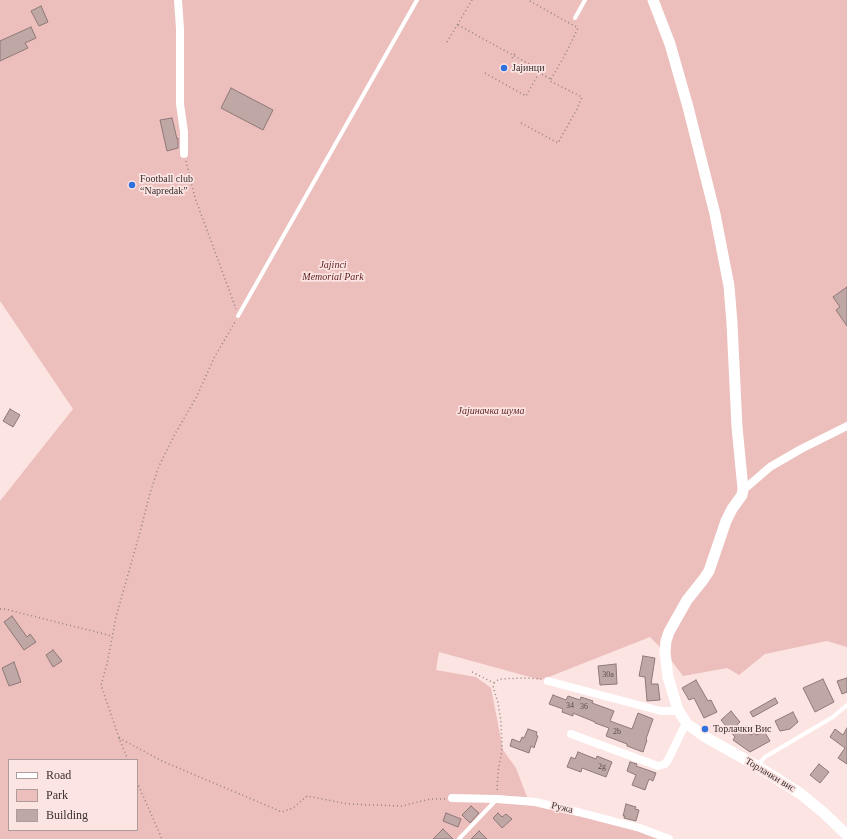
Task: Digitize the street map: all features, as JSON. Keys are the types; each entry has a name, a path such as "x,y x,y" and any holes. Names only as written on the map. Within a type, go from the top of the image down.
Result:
{"street":[{"path":"178,0 180,29 180,104 184,132 184,154"},
{"path":"653,0 670,44 688,107 715,214 729,286 737,427 743,489 770,467 847,426"},
{"name":"Торлачки вис","path":"743,489 742,494 726,521 709,570 687,600 669,632 666,642 665,663 678,710 687,724 707,738 757,766 808,798 847,835"},
{"path":"548,681 661,711 678,710"},
{"path":"571,734 658,766 665,764 668,760 683,729 687,724"},
{"name":"Ружа","path":"452,798 535,802 640,828 669,839"}],"lane":[{"path":"238,316 417,0"},
{"path":"575,18 585,0"},
{"path":"757,766 765,758 833,718 847,705"},
{"path":"459,839 497,799"}],"path":[{"path":"447,42 472,0"},
{"path":"528,0 578,28 551,79"},
{"path":"458,25 540,70 539,73 551,79 550,81 582,97 558,143 521,123"},
{"path":"512,58 515,53"},
{"path":"485,73 526,96 539,73"},
{"path":"128,759 101,685 116,617 158,466 197,396 214,358 238,316 195,198 184,154"},
{"path":"0,609 112,636"},
{"path":"472,672 494,683"},
{"path":"497,799 498,772 502,749 501,721 493,686 494,683 499,679 524,678 548,681"},
{"path":"119,738 162,760 282,812 293,808 307,796 348,804 402,806 430,799 452,798"},
{"path":"138,784 162,839"}],"green space":[{"name":"Јајиначка шума","path":"0,0 847,0 847,647 827,641 765,654 739,675 727,668 683,676 665,652 650,637 541,680 439,652 436,670 476,677 491,688 503,750 516,768 527,797 487,795 535,802 667,839 0,839 0,501 73,409 0,301"}],"building":[{"path":"41,6 48,22 39,26 31,11"},
{"path":"31,27 36,38 25,43 28,48 0,61 0,41"},
{"path":"231,88 273,110 263,130 221,108"},
{"path":"172,118 177,139 178,138 178,148 167,151 160,120"},
{"path":"847,287 847,326 836,310 840,307 833,297"},
{"path":"10,409 20,415 13,427 3,421"},
{"path":"12,616 27,637 30,634 36,642 24,650 4,622"},
{"path":"53,650 62,661 53,667 46,655"},
{"path":"643,656 655,658 651,684 658,684 660,700 647,701 645,677 639,676"},
{"path":"14,662 21,682 9,686 2,668"},
{"path":"616,664 617,684 600,685 598,666"},
{"path":"847,678 847,692 842,694 837,681"},
{"path":"823,679 834,702 815,712 803,688"},
{"path":"696,680 708,701 711,700 717,712 704,718 694,698 689,700 682,688"},
{"path":"553,695 566,700 568,696 580,700 581,697 593,701 592,703 614,711 610,721 632,729 638,713 653,719 643,752 606,736 609,728 573,713 573,716 562,712 563,709 549,704"},
{"path":"775,698 778,703 753,717 750,712"},
{"path":"731,711 740,722 737,725 751,735 754,733 757,735 764,731 770,741 750,752 733,740 735,737 721,720"},
{"path":"793,712 798,722 790,729 780,731 775,721"},
{"path":"847,728 847,764 838,758 845,748 830,737 835,729 843,735"},
{"path":"528,729 537,732 536,735 538,736 534,748 531,746 529,753 510,746 512,739 520,742 522,737 524,738"},
{"path":"578,752 596,759 597,756 612,762 606,777 582,768 581,772 567,767 571,757 575,759"},
{"path":"630,762 637,764 636,766 656,773 653,781 649,779 645,790 632,785 636,775 627,771"},
{"path":"819,764 829,772 820,783 810,775"},
{"path":"626,804 636,807 635,809 639,810 636,821 624,818 625,816 623,816"},
{"path":"471,806 479,813 470,823 462,815"},
{"path":"446,813 461,819 458,827 443,821"},
{"path":"498,813 502,817 506,814 512,819 502,828 493,818"},
{"path":"443,829 453,839 433,839"},
{"path":"479,831 487,839 471,839"}],"place":[{"name":"Јајинци","path":"504,68"},
{"name":"Football club “Napredak”","path":"132,185"},
{"name":"Торлачки Вис","path":"705,729"}],"park label":[{"name":"Jajinci Memorial Park","path":"333,270"}]}
